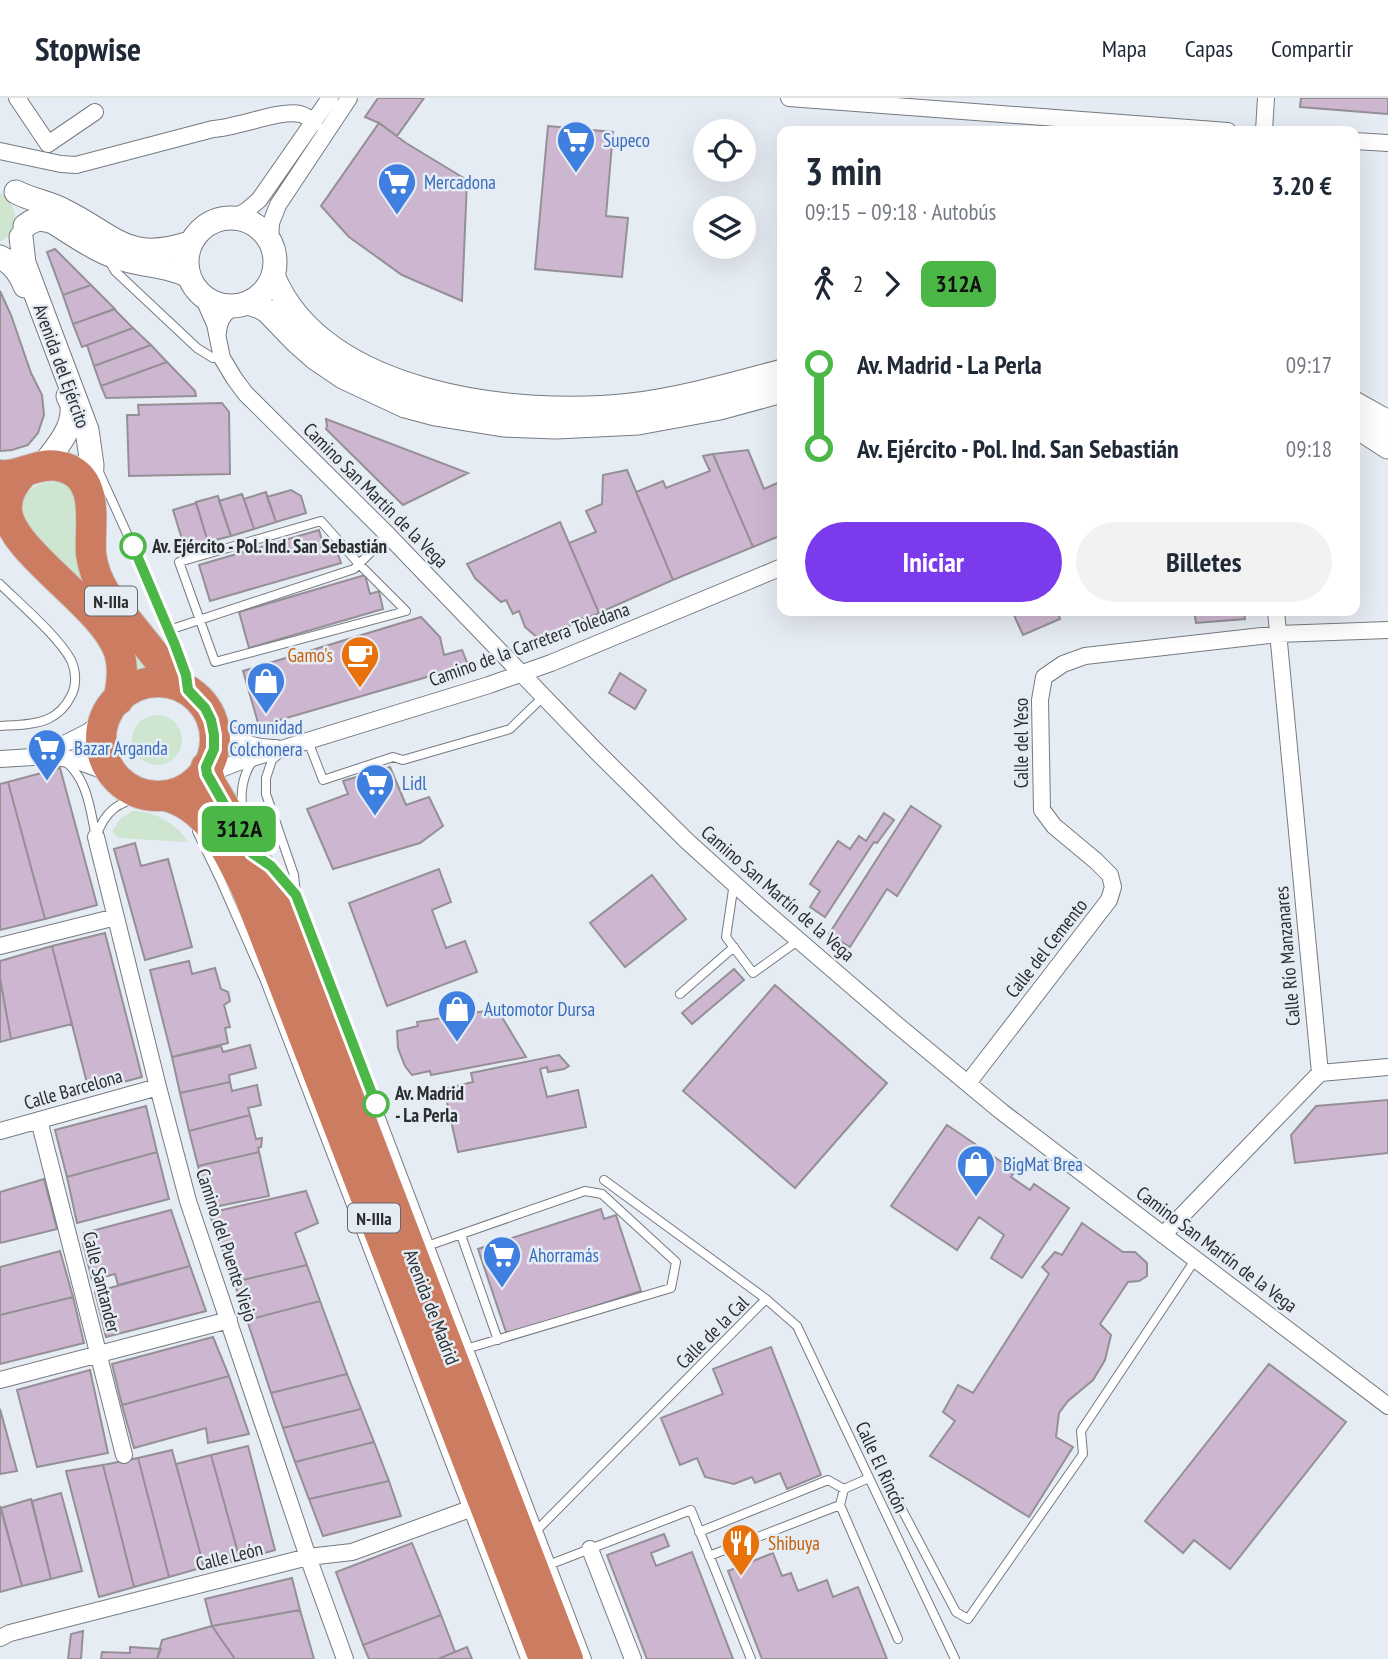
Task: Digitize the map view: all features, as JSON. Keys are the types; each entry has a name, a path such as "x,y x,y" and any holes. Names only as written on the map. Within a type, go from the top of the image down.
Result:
{"highway":[{"path":"23,470 61,466 78,475 90,498"},
{"name":"N-IIIa","path":"23,470 9,494 6,509 10,522 9,531 89,609 118,650 122,683 101,734 103,759 110,773 130,791 161,796"},
{"name":"N-IIIa","path":"90,498 91,554 98,581 183,687 205,708 211,720"},
{"path":"113,709 128,692 145,684 165,682 183,687"},
{"path":"161,796 179,792 203,774 214,749 211,720"},
{"name":"Avenida de Madrid","path":"203,774 270,884 568,1659"},
{"name":"Avenida de Madrid","path":"161,796 188,806 202,816 216,832 248,892 544,1659"}],"main road":[{"path":"4,185 63,209 114,240 136,249 154,251 190,243"},
{"name":"Avenida del Ejército","path":"4,185 21,198 26,211 23,231 24,263 87,430 92,465 90,498"},
{"path":"0,255 8,250 32,220 43,219 53,222 104,252 125,260 176,270 189,276"},
{"path":"241,305 264,292 273,275 275,256 270,241 260,229 248,221 221,219 207,225 190,243 187,259 189,276 197,290 219,306 260,307 316,358 344,377 405,406 435,414 503,425 556,427 638,424 719,408 777,392"},
{"name":"Avenida del Ejército","path":"0,255 20,273 72,407 60,442 23,470"},
{"path":"273,275 282,297 300,319 326,342 354,361 389,378 469,399 552,408 631,405 712,390 777,373"},
{"path":"1360,406 1388,422"},
{"path":"1360,429 1388,447"}],"street":[{"path":"17,98 48,144 95,112"},
{"path":"233,218 259,200 330,98"},
{"path":"270,241 271,223 278,205 349,98"},
{"path":"789,98 875,101 1003,115 1158,126"},
{"path":"1003,115 1004,98"},
{"path":"1264,126 1266,98"},
{"path":"0,152 76,165 279,114 302,114 314,122"},
{"path":"1360,141 1388,143"},
{"name":"Camino San Martín de la Vega","path":"202,295 212,314 222,358 246,393 688,842 1002,1112 1388,1406"},
{"path":"218,333 222,316 241,305"},
{"name":"Camino de la Carretera Toledana","path":"203,774 564,658 777,569"},
{"name":"Calle Río Manzanares","path":"1276,616 1320,1073"},
{"path":"1278,634 1388,630"},
{"name":"Calle del Yeso","path":"1042,810 1040,700 1044,677 1063,664 1085,656 1278,634"},
{"path":"39,756 88,732 113,709"},
{"name":"Camino de la Carretera Toledana","path":"211,720 244,743 263,748 286,748"},
{"path":"0,759 50,756 84,763 110,773"},
{"name":"Calle del Cemento","path":"968,1083 1109,900 1113,887 1110,875 1054,826 1042,810"},
{"name":"Camino del Puente Viejo","path":"96,837 188,1200 345,1659"},
{"path":"0,946 116,917"},
{"path":"1163,1235 1320,1073 1388,1067"},
{"name":"Calle Barcelona","path":"0,1131 158,1087"},
{"name":"Calle Santander","path":"39,1120 124,1455"},
{"path":"0,1380 229,1320"},
{"name":"Calle León","path":"0,1637 308,1557 352,1552 467,1510"},
{"path":"590,1549 633,1659"}],"lane":[{"path":"104,252 116,271 197,348 213,358 222,358"},
{"path":"92,465 101,475 169,630 186,675 183,687"},
{"path":"321,521 359,564 406,611 215,662 180,562 321,521"},
{"path":"169,630 355,569 388,535"},
{"path":"0,584 57,640 70,659 75,673 75,689 66,706 49,718 0,726"},
{"path":"308,741 323,780 393,757 403,760 510,729 543,697"},
{"path":"286,748 272,760 266,794 294,875 296,895 587,1659"},
{"path":"256,757 240,789 244,824 252,853 271,866 296,895"},
{"path":"63,759 79,775 85,788 96,837"},
{"path":"96,837 102,821 112,809 122,803 161,796 200,836 265,981 525,1659"},
{"path":"734,883 726,937 753,973 799,940"},
{"path":"680,994 734,947"},
{"name":"Calle de la Cal","path":"538,1530 766,1299 604,1180"},
{"path":"430,1245 585,1191 601,1194 676,1262 671,1288 470,1349"},
{"path":"461,1235 498,1340"},
{"path":"898,1502 956,1612 968,1619 1083,1454 1081,1431 1195,1260"},
{"name":"Calle El Rincón","path":"766,1299 797,1326 956,1659"},
{"path":"869,1478 844,1489 839,1505 898,1639"},
{"path":"699,1532 828,1480 844,1489"},
{"path":"709,1556 839,1505"},
{"path":"551,1564 691,1510 751,1659"}],"green space":[{"path":"0,193 11,204 15,218 12,231 0,242"},
{"path":"58,481 68,486 77,499 151,668 134,673 26,526 23,506 25,497 41,484"},
{"path":"157,715 175,722 182,740 175,758 157,765 139,758 132,740 139,722"},
{"path":"133,811 149,813 165,820 188,842 119,838 112,832 121,818"}],"building":[{"path":"378,98 424,98 397,136 365,117"},
{"path":"1301,98 1388,98 1388,114 1300,107"},
{"name":"Mercadona","path":"379,123 406,143 467,180 462,301 402,275 349,237 321,206"},
{"name":"Supeco","path":"548,126 613,132 606,216 628,218 622,277 535,269"},
{"path":"55,249 91,285 63,295 47,252"},
{"path":"91,285 115,309 73,324 63,295"},
{"path":"0,291 42,395 44,415 38,433 28,445 0,451"},
{"path":"114,309 133,328 82,347 73,324"},
{"path":"133,328 151,345 94,366 87,345"},
{"path":"151,345 167,362 101,386 94,366"},
{"path":"167,362 195,391 196,396 106,398 101,386"},
{"path":"222,403 229,412 230,474 129,476 127,415 139,415 138,405"},
{"path":"326,419 468,473 403,505 326,429"},
{"path":"748,450 764,489 777,483 777,537 753,547 713,454"},
{"path":"713,454 753,547 673,580 636,492 663,481 666,488 710,471 703,456"},
{"path":"627,470 673,580 599,613 569,543 596,532 586,511 602,504 603,475"},
{"path":"291,490 301,496 306,513 276,522 267,497"},
{"path":"266,492 276,522 254,529 244,499"},
{"path":"242,494 254,529 231,536 219,501"},
{"path":"218,496 231,536 208,542 196,502"},
{"path":"196,503 208,542 185,549 173,510"},
{"path":"560,522 599,613 539,639 525,627 519,611 513,614 506,600 501,602 475,578 467,564"},
{"path":"319,530 324,548 335,545 341,563 210,601 199,565"},
{"path":"365,575 370,594 379,591 383,609 249,648 239,612"},
{"path":"1014,616 1059,616 1060,619 1023,635"},
{"path":"1195,616 1245,616 1245,619 1196,623"},
{"path":"421,617 440,637 444,655 462,650 468,665 259,726 243,671"},
{"path":"620,673 646,690 635,709 609,693"},
{"name":"Lidl","path":"390,767 406,805 429,797 443,826 420,843 333,869 307,809 348,794 343,781"},
{"path":"60,768 97,905 45,919 8,782"},
{"path":"8,782 45,919 0,930 0,784"},
{"path":"911,806 941,826 897,896 887,889 850,947 829,934"},
{"path":"884,813 894,820 877,843 874,842 825,917 810,907 820,891 810,884 838,841 850,849 859,836 866,841"},
{"path":"135,843 141,866 168,859 192,947 145,960 114,849"},
{"path":"439,869 451,902 432,910 446,948 465,941 477,972 387,1006 349,903"},
{"path":"652,875 686,919 625,967 590,923"},
{"path":"105,933 142,1077 89,1091 52,946"},
{"path":"52,946 72,1024 11,1039 0,978 0,961"},
{"path":"189,961 192,974 215,968 221,989 228,992 230,1001 224,1005 230,1027 225,1028 228,1043 172,1057 150,970"},
{"path":"734,969 744,980 692,1024 682,1013"},
{"path":"0,978 11,1039 0,1042"},
{"path":"775,985 887,1083 795,1188 683,1091"},
{"name":"Automotor Dursa","path":"497,1009 526,1057 431,1075 430,1071 412,1075 405,1066 398,1048 397,1031 418,1026 417,1022"},
{"path":"250,1045 256,1068 229,1075 230,1082 180,1093 172,1057 221,1046 223,1052"},
{"path":"559,1055 569,1066 548,1072 547,1067 540,1069 547,1097 578,1090 586,1127 458,1152 444,1089 473,1082 471,1073"},
{"path":"230,1082 232,1091 257,1085 261,1105 248,1108 250,1115 189,1131 180,1093"},
{"path":"1388,1100 1388,1153 1295,1163 1291,1135 1316,1106"},
{"path":"146,1106 157,1152 67,1177 55,1130"},
{"path":"250,1115 256,1139 262,1138 259,1152 198,1166 189,1131"},
{"name":"BigMat Brea","path":"947,1125 1015,1171 1011,1177 1030,1190 1034,1184 1069,1208 1022,1278 991,1258 1004,1235 979,1217 957,1250 891,1206"},
{"path":"157,1152 169,1199 77,1223 67,1177"},
{"path":"259,1152 269,1196 209,1208 198,1166"},
{"path":"44,1179 57,1229 0,1243 0,1192"},
{"path":"306,1191 318,1223 295,1233 307,1265 234,1282 209,1213"},
{"path":"601,1209 604,1219 616,1215 641,1291 507,1335 478,1249"},
{"path":"171,1210 190,1266 118,1285 115,1274 92,1280 83,1244 86,1243 84,1233"},
{"path":"1082,1223 1123,1252 1135,1252 1147,1263 1147,1276 1139,1281 1128,1282 1100,1324 1111,1335 1105,1360 1093,1380 1068,1401 1059,1413 1056,1437 1073,1447 1029,1517 930,1456 955,1421 943,1412 958,1385 973,1393 1049,1274 1042,1267 1055,1252 1062,1255"},
{"path":"60,1251 73,1297 0,1315 0,1267"},
{"path":"307,1265 320,1301 247,1320 234,1282"},
{"path":"190,1266 206,1311 106,1337 95,1292"},
{"path":"73,1297 84,1343 0,1364 0,1315"},
{"path":"320,1301 347,1374 271,1393 247,1320"},
{"path":"213,1337 229,1376 122,1405 112,1364"},
{"path":"771,1347 821,1475 787,1489 780,1473 755,1483 752,1477 734,1484 705,1477 697,1458 680,1465 661,1418 723,1394 713,1369"},
{"path":"1269,1364 1346,1422 1230,1569 1194,1540 1183,1553 1145,1521"},
{"path":"90,1370 108,1453 37,1467 17,1390"},
{"path":"347,1374 361,1409 283,1428 271,1393"},
{"path":"229,1376 249,1434 208,1443 206,1428 134,1448 122,1405"},
{"path":"0,1409 17,1471 0,1474"},
{"path":"361,1409 374,1442 295,1462 283,1428"},
{"path":"374,1442 389,1481 309,1499 295,1462"},
{"path":"248,1446 275,1550 240,1560 211,1455"},
{"path":"172,1450 204,1567 169,1577 138,1458"},
{"path":"211,1455 240,1560 204,1567 176,1464"},
{"path":"138,1458 169,1577 134,1587 103,1465"},
{"path":"103,1465 134,1587 99,1597 66,1471"},
{"path":"389,1481 401,1516 323,1536 309,1499"},
{"path":"61,1493 82,1571 51,1579 32,1501"},
{"path":"31,1499 51,1579 22,1586 1,1508"},
{"path":"0,1506 22,1586 0,1592"},
{"path":"664,1534 669,1546 651,1553 656,1566 692,1552 733,1659 647,1659 607,1555"},
{"path":"412,1543 441,1615 363,1645 336,1572"},
{"path":"773,1553 782,1576 791,1573 798,1591 827,1580 833,1597 858,1587 887,1659 762,1659 728,1571"},
{"path":"292,1578 300,1610 212,1626 205,1599"},
{"path":"300,1610 314,1659 235,1659 212,1626"},
{"path":"441,1615 455,1652 438,1659 369,1659 363,1645"},
{"path":"212,1626 235,1659 157,1659 162,1640"},
{"path":"83,1631 81,1659 68,1659 71,1634"},
{"path":"130,1647 161,1649 157,1659 101,1659 102,1652 130,1653"},
{"path":"467,1647 472,1659 438,1659 455,1652"}],"bus line":[{"name":"312A","path":"133,546 175,645 186,675 188,690 198,698 211,720 214,749 206,767 207,774 252,853 271,866 296,895 376,1104"}],"place":[{"name":"Supeco","path":"576,174"},
{"name":"Mercadona","path":"397,216"},
{"name":"Av. Ejército - Pol. Ind. San Sebastián","path":"133,546"},
{"name":"Gamo's","path":"360,689"},
{"name":"Comunidad Colchonera","path":"266,715"},
{"name":"Bazar Arganda","path":"47,782"},
{"name":"Lidl","path":"375,817"},
{"name":"Automotor Dursa","path":"457,1043"},
{"name":"Av. Madrid - La Perla","path":"376,1104"},
{"name":"BigMat Brea","path":"976,1198"},
{"name":"Ahorramás","path":"502,1289"},
{"name":"Shibuya","path":"741,1577"}]}
